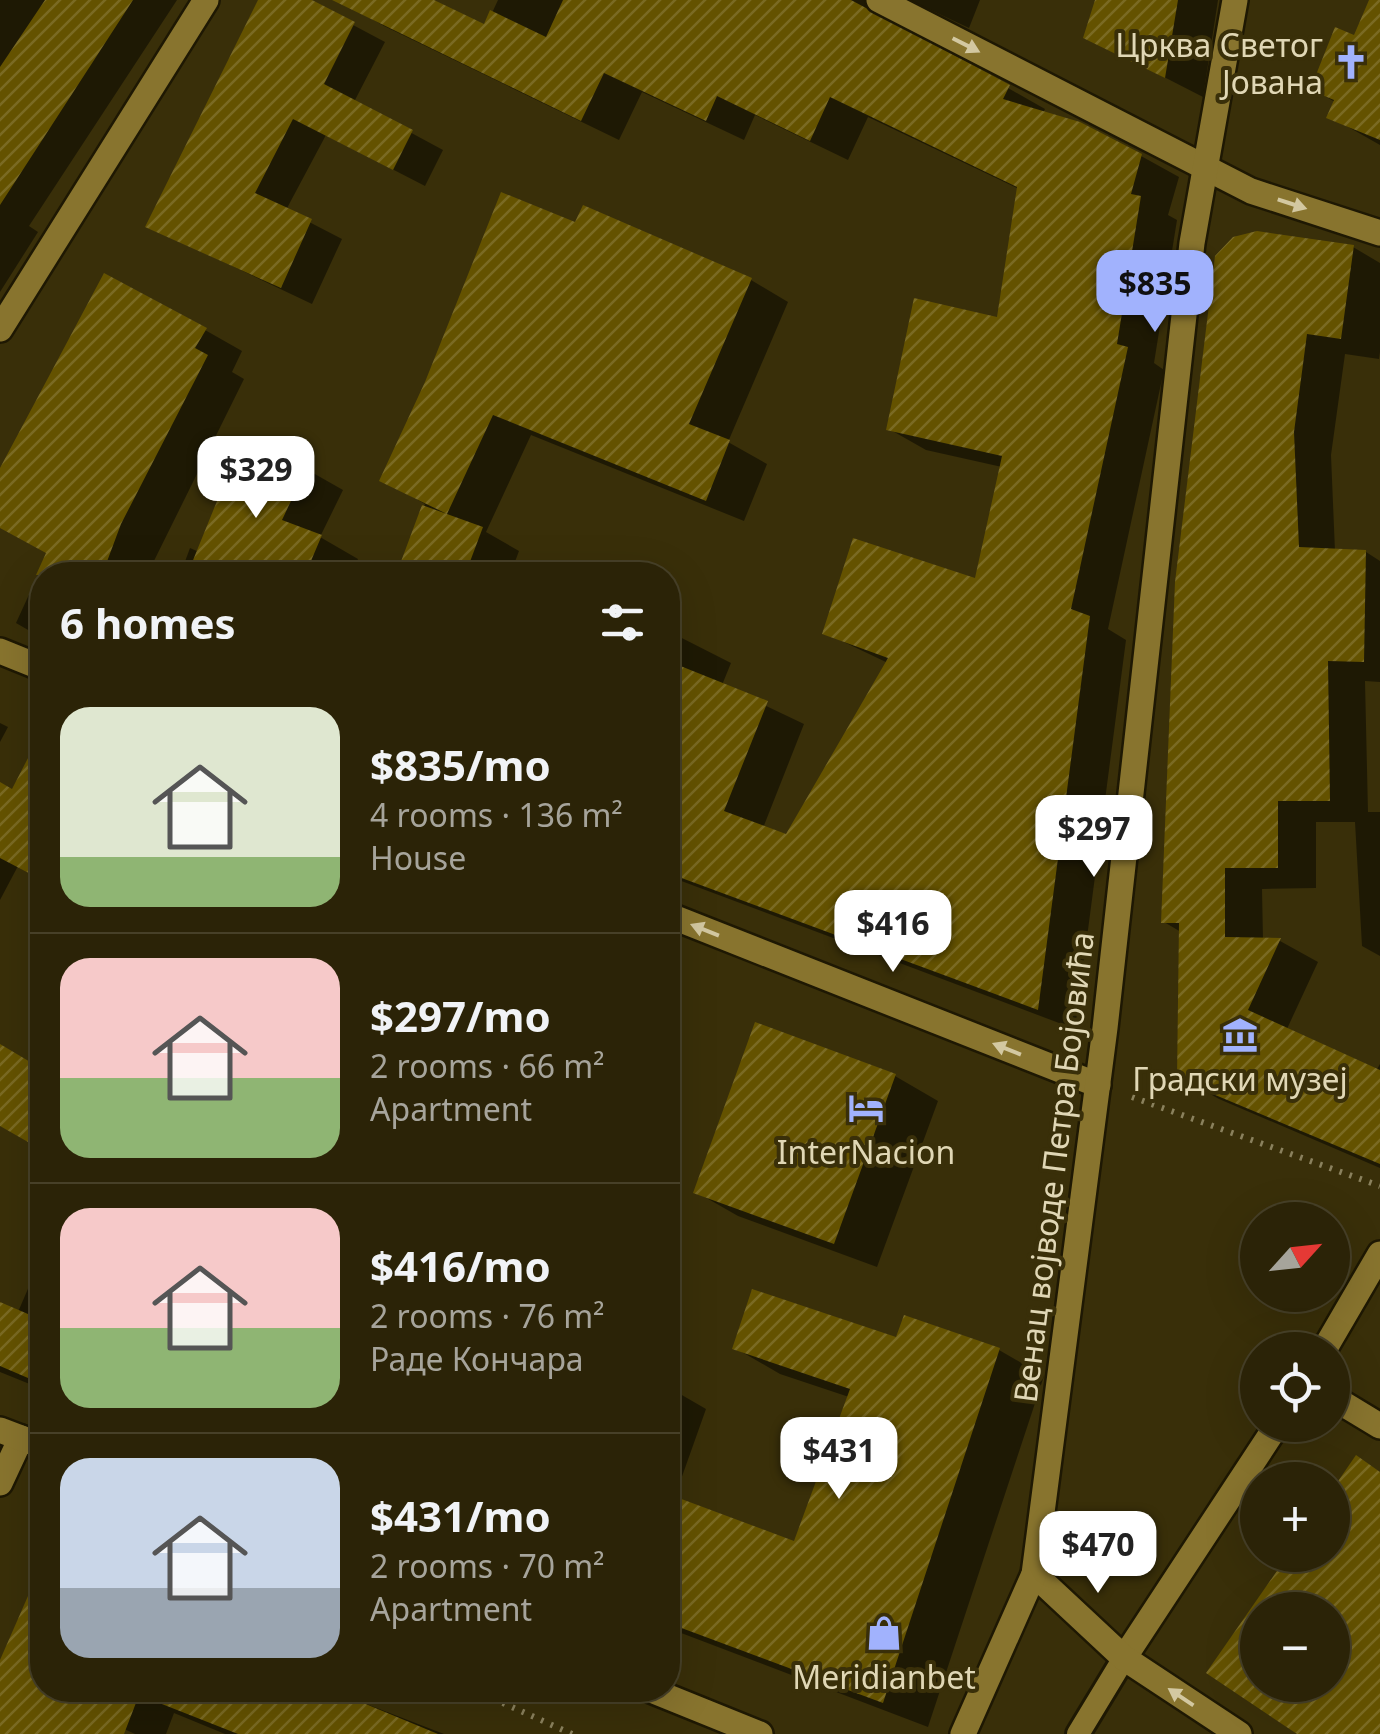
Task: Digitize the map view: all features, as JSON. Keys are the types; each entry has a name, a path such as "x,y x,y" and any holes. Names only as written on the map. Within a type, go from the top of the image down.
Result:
{"street":[{"path":"0,329 206,0"},
{"path":"879,0 1252,191 1380,233"},
{"name":"Венац војводе Петра Бојовића","path":"962,1734 1034,1574 1098,1085 1192,243 1235,0"},
{"path":"0,651 30,663"},
{"path":"680,920 1098,1085"},
{"path":"1334,1332 1380,1254"},
{"path":"1350,1408 1380,1426"},
{"path":"0,1484 21,1438"},
{"path":"1124,1658 1266,1442"},
{"path":"1034,1574 1124,1658 1239,1734"},
{"path":"680,1702 760,1734"}],"lane":[{"path":"1078,1734 1124,1658"}],"path":[{"path":"1098,1085 1380,1186"},
{"path":"501,1702 572,1734"}],"building":[{"path":"45,0 133,0 0,205 0,67"},
{"path":"258,0 312,0 355,22 324,84 413,130 393,170 293,119 255,193 312,219 281,288 145,227"},
{"path":"332,0 434,0 484,24 490,10 546,37 563,0 851,0 1010,85 1003,99 1080,122 1142,154 1131,194 1141,196 1117,344 1128,347 1071,609 1090,616 1038,1010 680,877 680,666 768,701 724,811 786,834 888,658 822,634 853,538 975,578 1002,456 886,430 914,298 997,317 1017,187 830,97 810,141 717,96 706,121 604,73 581,121"},
{"path":"1095,0 1178,0 1165,78 1083,38"},
{"name":"Црква Светог Јована","path":"1369,0 1380,0 1380,140 1326,118 1334,100 1310,90 1335,27 1354,35"},
{"path":"501,192 575,222 583,205 752,278 689,424 730,440 706,501 493,415 447,514 379,481 425,382"},
{"path":"1257,231 1354,245 1341,339 1307,334 1294,432 1299,547 1366,550 1364,662 1328,661 1330,801 1278,801 1278,868 1225,868 1225,937 1281,938 1248,1010 1380,1070 1380,1164 1177,1079 1179,923 1161,923 1175,582 1215,256 1233,237"},
{"path":"104,273 207,328 195,348 208,355 121,524 107,562 42,562 46,553 0,528 0,468"},
{"path":"241,442 307,467 282,520 322,535 311,562 192,562"},
{"path":"422,505 483,527 470,562 401,562"},
{"path":"30,754 30,874 0,858 0,782 12,789"},
{"path":"755,1022 896,1074 834,1244 693,1193"},
{"path":"0,1044 30,1062 30,1143 0,1126"},
{"path":"752,1289 896,1337 904,1315 1000,1348 883,1703 680,1627 680,1498 794,1541 850,1389 732,1349"},
{"path":"0,1302 30,1315 30,1379 0,1366"},
{"path":"1356,1455 1380,1472 1380,1734 1297,1734 1249,1702 1350,1702 1350,1592 1262,1592 1276,1572 1350,1572 1350,1464"},
{"path":"30,1591 30,1702 136,1702 124,1734 0,1734 0,1660"},
{"path":"1240,1624 1240,1696 1206,1673"},
{"path":"157,1702 361,1702 438,1734 238,1734"}],"place":[{"name":"Црква Светог Јована","path":"1351,62"},
{"name":"Градски музеј","path":"1240,1035"},
{"name":"InterNacion","path":"866,1108"},
{"name":"Meridianbet","path":"884,1633"}]}
